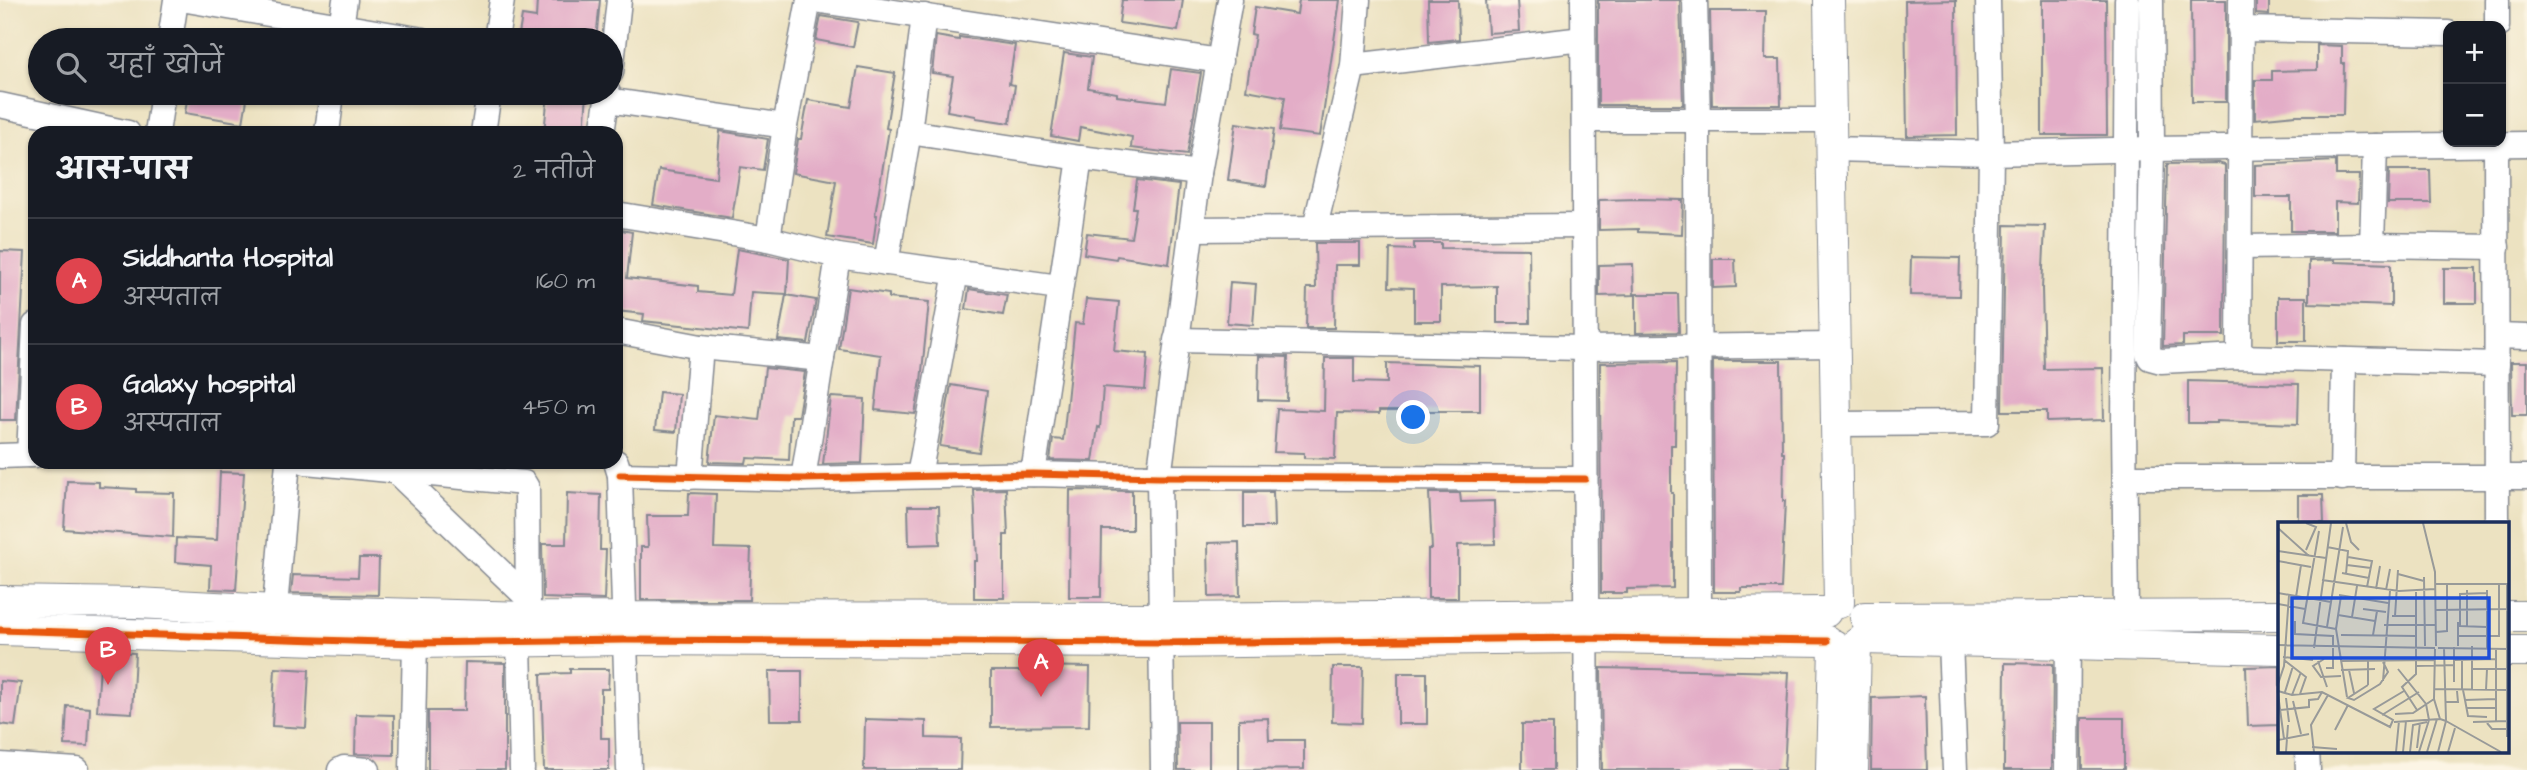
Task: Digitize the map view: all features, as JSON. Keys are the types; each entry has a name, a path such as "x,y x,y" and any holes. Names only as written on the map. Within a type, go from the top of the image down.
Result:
{"street":[{"path":"172,28 176,0"},
{"path":"187,0 313,28"},
{"path":"341,28 345,0"},
{"path":"498,28 502,0"},
{"path":"616,28 619,0"},
{"path":"768,239 785,126 811,0 1220,61"},
{"path":"1163,770 1159,477 1199,173 1230,0"},
{"path":"1315,227 1353,66 1359,0"},
{"path":"1583,0 1587,770"},
{"path":"1695,0 1698,121 1699,614"},
{"path":"1829,0 1837,424 1844,629 1853,770"},
{"path":"1837,424 1987,423 1991,153 1988,0"},
{"path":"2126,614 2127,0"},
{"path":"2151,0 2150,358 2161,361 2239,358 2497,364"},
{"path":"2239,358 2241,0"},
{"path":"2497,0 2497,21"},
{"path":"886,263 909,132 924,16"},
{"path":"2240,29 2443,33"},
{"path":"1353,66 1583,39"},
{"path":"623,99 785,126"},
{"path":"0,105 96,126"},
{"path":"159,126 162,105"},
{"path":"328,126 330,105"},
{"path":"484,126 487,105"},
{"path":"603,126 607,105"},
{"path":"1584,120 1698,121 1991,153 2443,144"},
{"path":"909,132 1199,173"},
{"path":"2506,143 2527,144"},
{"path":"2372,245 2375,146"},
{"path":"2496,147 2497,522"},
{"path":"1033,474 1080,158"},
{"path":"623,215 768,239 838,256 1059,287"},
{"path":"1193,229 1584,226"},
{"path":"2241,247 2497,247"},
{"path":"803,479 838,256"},
{"path":"919,476 956,272"},
{"path":"623,332 701,347 821,359"},
{"path":"2497,336 2527,337"},
{"path":"1176,340 1585,348 1835,345"},
{"path":"690,477 701,347"},
{"path":"2342,478 2344,360"},
{"path":"0,456 28,455"},
{"path":"273,624 287,469"},
{"path":"383,469 524,483 527,488 522,770"},
{"path":"618,469 629,770"},
{"path":"623,469 690,477 803,479 1033,474 1585,480"},
{"path":"394,470 525,618"},
{"path":"2125,477 2527,477"},
{"path":"0,601 137,603 415,643 525,618"},
{"path":"1586,627 1699,614 1950,641 2068,629 2126,614 2278,615"},
{"path":"0,630 525,618 624,627 1163,631 1586,627 2068,629 2278,649"},
{"path":"1831,770 1844,629"},
{"path":"2067,770 2068,629"},
{"path":"1950,641 1955,770"},
{"path":"412,770 415,643"},
{"path":"2307,752 2308,770"},
{"path":"0,765 77,770"},
{"path":"340,770 368,770"}],"building":[{"path":"537,0 600,0 597,28 520,28 522,16 536,18"},
{"path":"1122,0 1183,0 1178,31 1119,23"},
{"path":"1299,0 1340,0 1320,136 1280,131 1285,97 1246,90 1255,35 1251,34 1255,7 1297,14"},
{"path":"1428,0 1458,0 1459,39 1429,42"},
{"path":"1486,0 1517,0 1519,31 1488,33"},
{"path":"1598,0 1680,0 1683,105 1598,105"},
{"path":"1956,0 1957,135 1907,136 1905,1"},
{"path":"2042,0 2106,0 2107,135 2042,135"},
{"path":"2191,0 2226,0 2226,102 2192,102"},
{"path":"2256,0 2269,0 2269,15 2256,14"},
{"path":"1710,11 1766,11 1765,59 1780,59 1781,105 1712,105"},
{"path":"821,16 858,22 853,47 816,40"},
{"path":"936,36 1015,45 1009,84 1015,85 1010,123 947,111 953,76 932,73"},
{"path":"2317,45 2342,46 2343,115 2296,115 2255,119 2255,80 2272,80 2272,71 2317,70"},
{"path":"1064,53 1092,57 1088,88 1117,93 1117,96 1166,102 1171,69 1201,73 1187,155 1131,148 1132,137 1080,127 1078,141 1051,136"},
{"path":"858,67 895,73 873,244 827,237 836,181 793,173 808,100 851,107"},
{"path":"186,105 246,105 243,123 185,113"},
{"path":"547,105 586,105 585,126 545,126"},
{"path":"1236,123 1274,129 1266,186 1228,180"},
{"path":"720,131 768,139 763,170 740,167 732,218 653,205 659,170 716,178"},
{"path":"2336,161 2336,175 2359,175 2358,203 2335,202 2335,231 2291,231 2291,197 2255,197 2255,165"},
{"path":"2167,164 2225,165 2224,336 2183,336 2183,345 2163,346"},
{"path":"2389,170 2430,170 2431,203 2388,203"},
{"path":"1137,180 1179,185 1169,264 1084,254 1087,233 1131,238"},
{"path":"1599,200 1683,200 1682,234 1638,232 1638,229 1599,230"},
{"path":"2005,225 2045,226 2042,289 2044,369 2103,368 2104,420 2047,422 2047,411 2002,411"},
{"path":"623,230 632,232 627,278 698,286 698,292 731,295 737,249 789,259 787,294 751,292 748,332 643,321 644,314 623,312"},
{"path":"1315,243 1360,243 1360,265 1335,265 1334,328 1306,328 1307,288 1316,288"},
{"path":"1414,243 1441,243 1441,248 1529,249 1530,323 1497,323 1497,286 1441,287 1441,321 1414,321 1414,288 1389,287 1390,249 1414,250"},
{"path":"0,251 25,252 16,420 0,420"},
{"path":"1911,257 1960,258 1959,296 1910,295"},
{"path":"1713,259 1735,259 1736,287 1713,288"},
{"path":"2309,261 2391,264 2391,306 2309,303"},
{"path":"1633,264 1634,295 1599,296 1599,265"},
{"path":"2444,268 2477,268 2477,303 2444,303"},
{"path":"1230,282 1256,284 1253,325 1227,323"},
{"path":"848,288 889,294 889,298 929,302 915,414 875,410 881,355 839,349"},
{"path":"969,289 1007,295 1003,315 966,309"},
{"path":"1636,294 1678,294 1679,332 1636,333"},
{"path":"786,295 816,300 808,343 778,340"},
{"path":"2278,297 2306,297 2306,341 2278,341"},
{"path":"1086,299 1119,302 1114,351 1148,354 1145,390 1103,387 1100,428 1098,427 1093,461 1050,460 1053,439 1063,440 1075,323 1083,324"},
{"path":"1259,356 1288,357 1287,401 1258,400"},
{"path":"1325,358 1354,358 1354,382 1387,383 1387,363 1480,366 1480,411 1337,413 1335,459 1304,458 1304,453 1274,452 1277,409 1324,411"},
{"path":"1713,361 1781,361 1785,501 1781,588 1741,588 1741,592 1714,592"},
{"path":"1676,362 1675,445 1671,445 1673,588 1627,589 1627,593 1601,593 1600,363"},
{"path":"2511,362 2527,362 2527,415 2512,415"},
{"path":"765,368 805,372 798,416 791,416 789,460 747,458 746,463 709,462 714,415 759,420"},
{"path":"2188,381 2299,384 2298,424 2216,421 2188,423"},
{"path":"951,385 987,391 979,452 940,446"},
{"path":"659,392 679,394 676,432 655,430"},
{"path":"831,397 865,399 862,463 823,464"},
{"path":"220,472 244,473 236,590 210,589 211,565 175,562 176,538 217,540"},
{"path":"67,481 99,482 99,487 136,489 136,492 174,493 173,537 64,529"},
{"path":"1006,489 1008,535 1004,535 1004,598 974,598 974,561 977,561 974,490"},
{"path":"1070,490 1132,491 1132,530 1102,530 1101,597 1069,597"},
{"path":"1244,492 1273,492 1274,527 1244,527"},
{"path":"567,493 601,495 600,550 606,550 604,600 543,598 542,544 566,544"},
{"path":"689,493 716,494 714,548 751,549 749,600 641,600 641,547 648,547 647,516 688,516"},
{"path":"1429,493 1460,493 1461,502 1494,501 1495,544 1458,545 1458,598 1428,598 1428,549 1432,549"},
{"path":"2298,495 2323,495 2324,522 2298,522"},
{"path":"908,506 939,506 940,544 909,545"},
{"path":"1239,542 1240,596 1209,597 1208,543"},
{"path":"359,558 379,558 378,595 291,593 293,575 358,577"},
{"path":"101,651 135,653 132,713 97,711"},
{"path":"465,662 505,663 505,770 428,770 428,711 464,711"},
{"path":"2005,663 2053,664 2052,770 2004,770"},
{"path":"1026,666 1090,667 1089,726 991,727 991,671 1026,671"},
{"path":"2278,666 2278,725 2248,726 2246,667"},
{"path":"1333,667 1363,667 1362,723 1332,722"},
{"path":"275,668 309,670 306,728 272,726"},
{"path":"1601,668 1789,672 1784,770 1602,770"},
{"path":"570,669 609,669 608,689 601,689 601,738 609,738 609,770 544,770 541,674 570,673"},
{"path":"769,671 802,671 802,720 770,720"},
{"path":"1398,673 1427,673 1427,724 1398,724"},
{"path":"0,681 21,683 15,726 0,724"},
{"path":"1925,696 1927,770 1871,770 1872,698"},
{"path":"67,706 90,708 88,746 65,745"},
{"path":"356,714 394,715 394,755 355,754"},
{"path":"1268,718 1269,740 1304,740 1304,769 1239,770 1239,719"},
{"path":"2082,718 2124,718 2124,769 2082,769"},
{"path":"865,719 926,721 926,738 961,739 960,770 864,770"},
{"path":"1177,722 1209,722 1209,770 1178,770"},
{"path":"1522,724 1553,724 1553,770 1522,770"}],"cycle path":[{"path":"620,475 803,479 1033,474 1585,479"},
{"path":"0,630 415,643 624,640 1163,643 1586,638 1827,641"}],"place":[{"name":"Galaxy hospital","path":"108,685"},
{"name":"Siddhanta Hospital","path":"1041,697"}]}
